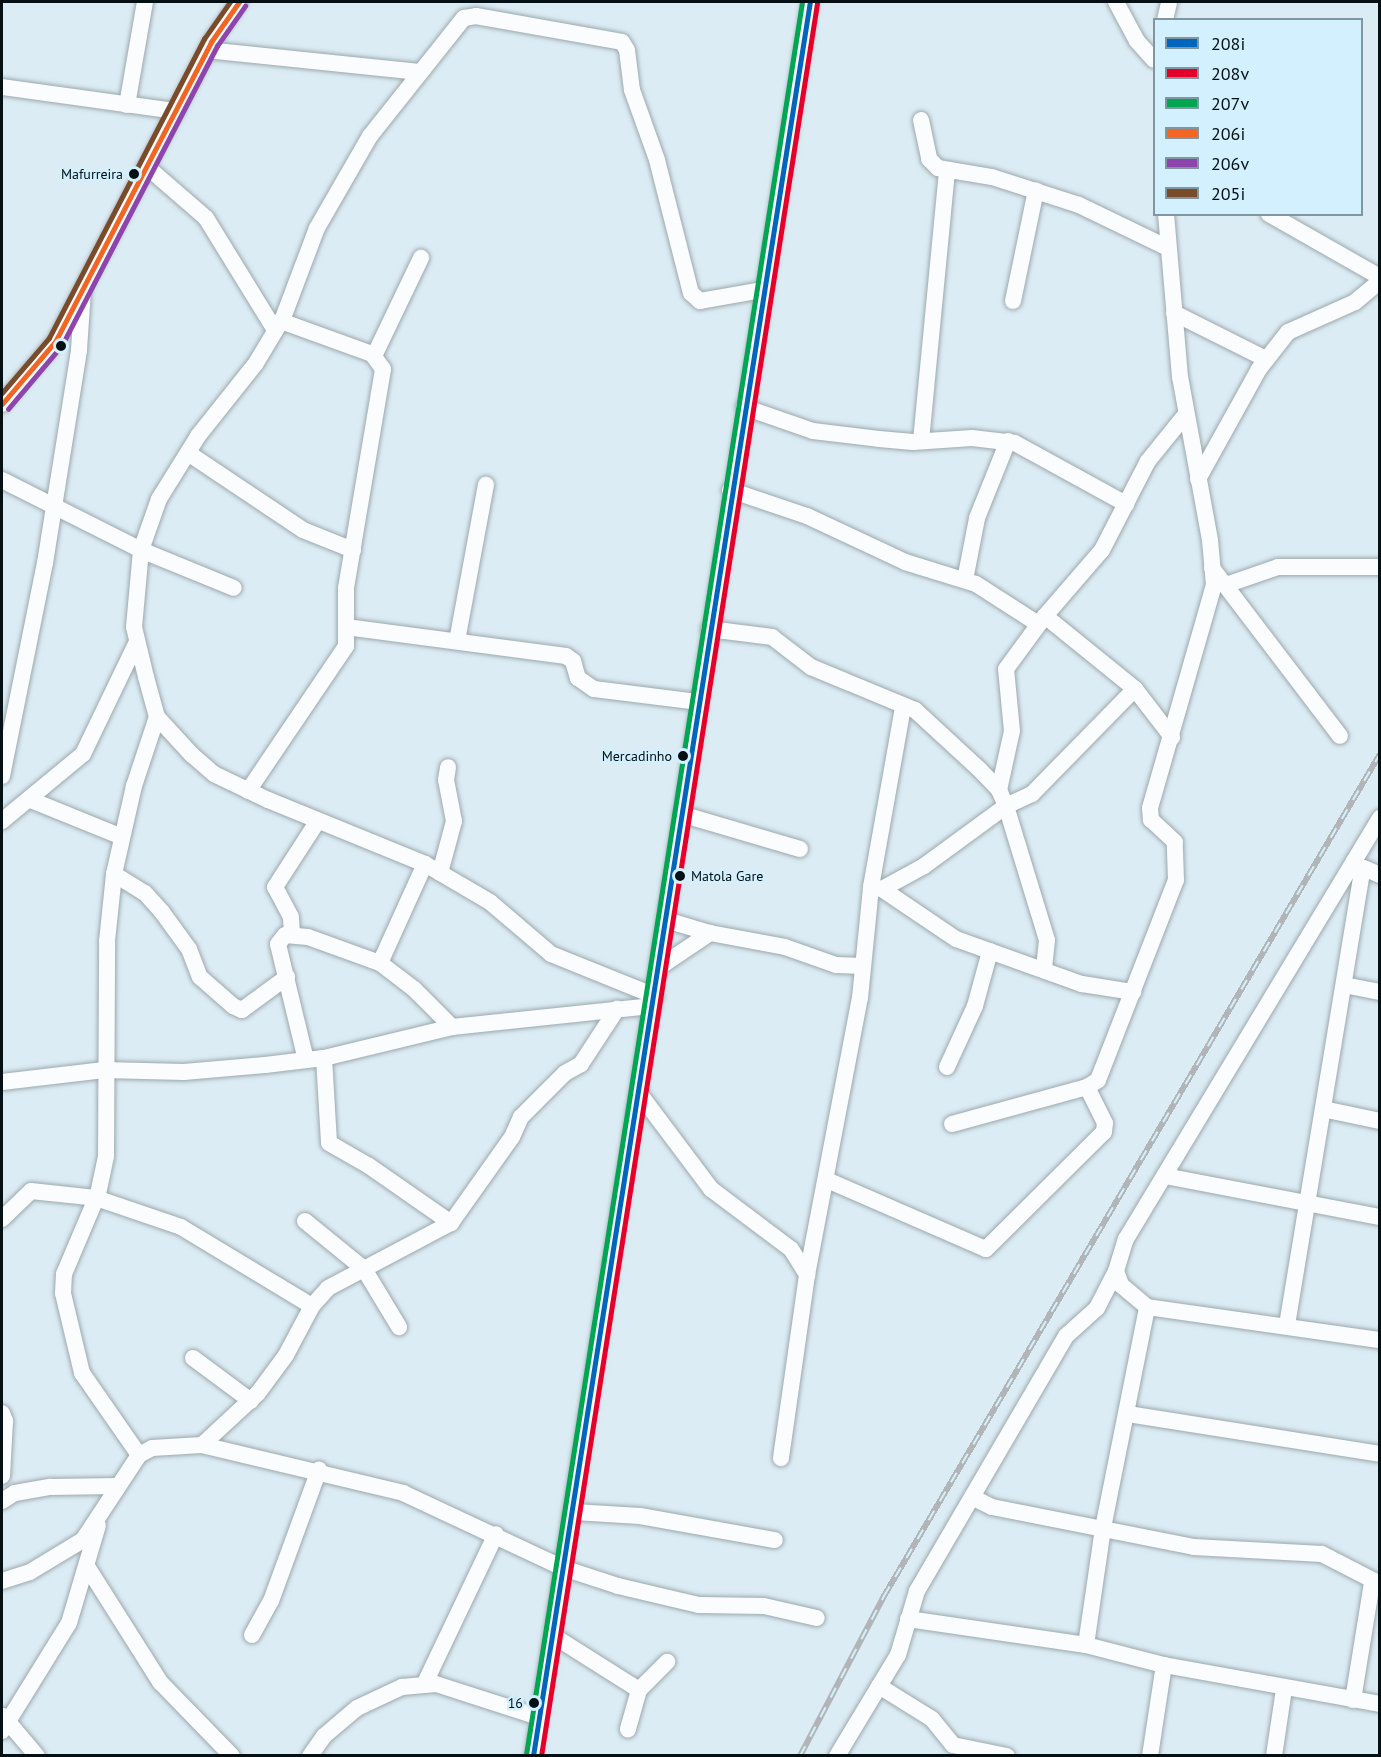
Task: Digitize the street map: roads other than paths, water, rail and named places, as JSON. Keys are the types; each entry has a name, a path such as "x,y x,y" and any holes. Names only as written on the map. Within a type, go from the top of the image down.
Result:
{"street":[{"path":"127,105 145,2"},
{"path":"2,404 56,342 207,50 238,2"},
{"path":"533,1755 574,1512 654,1001 730,490 810,2"},
{"path":"1116,2 1137,41 1153,58"},
{"path":"1165,18 1169,2"},
{"path":"654,1001 551,954 490,902 425,864 317,822 214,774 158,717 134,627 141,550 159,499 188,453 256,363 278,326 317,228 370,136 464,18 476,16 622,42 632,90 657,160 691,293 700,301 762,290"},
{"path":"207,50 419,72"},
{"path":"2,87 175,111"},
{"path":"921,120 929,159 947,172 977,173 1079,204 1168,248"},
{"path":"146,166 206,218 278,326 374,356 383,369 344,614 346,646 248,791"},
{"path":"921,441 947,172"},
{"path":"1013,301 1036,190"},
{"path":"952,1124 1087,1087 1104,1070 1176,880 1176,842 1149,816 1214,585 1186,414 1174,313 1166,216"},
{"path":"1198,479 1266,359 1288,332 1355,302 1380,279 1272,216"},
{"path":"374,356 421,258"},
{"path":"2,776 45,563 79,350 83,289"},
{"path":"1174,313 1266,359"},
{"path":"744,407 813,431 921,441 1008,441 1036,453 1126,504"},
{"path":"999,790 1012,731 1006,669 1041,620 1098,556 1148,461 1186,414"},
{"path":"965,580 977,518 1008,441"},
{"path":"188,453 303,530 353,550"},
{"path":"2,480 141,550 234,588"},
{"path":"457,641 486,485"},
{"path":"730,490 807,516 905,562 965,580 1041,620 1135,689 1172,737"},
{"path":"1226,585 1278,567 1380,567"},
{"path":"1212,568 1340,736"},
{"path":"346,627 566,656 573,661 578,678 594,688 699,702"},
{"path":"709,628 772,638 811,668 903,706 930,722 999,790 1047,940 1044,968"},
{"path":"2,821 31,800 88,747 137,642"},
{"path":"877,888 924,866 1006,806 1032,794 1135,689"},
{"path":"781,1458 807,1275 877,888 903,706"},
{"path":"139,1455 82,1373 63,1293 64,1274 96,1198 106,1156 104,1070 107,941 114,874 122,837 158,717"},
{"path":"440,873 454,821 446,780 448,767"},
{"path":"31,800 122,837"},
{"path":"681,814 800,849"},
{"path":"292,933 291,917 275,888 317,822"},
{"path":"1287,1325 1344,985 1360,868 1376,825"},
{"path":"380,963 425,864"},
{"path":"1360,868 1380,875"},
{"path":"837,1755 898,1654 917,1591 1066,1336 1097,1308 1116,1271 1126,1239 1251,1026 1360,868"},
{"path":"114,874 145,893 189,949 200,977 234,1006 242,1010 287,977"},
{"path":"877,888 956,939 1044,968 1082,984 1133,992"},
{"path":"666,920 710,933 785,947 836,965 863,966"},
{"path":"306,1060 278,944 285,935 292,933 380,963 414,989 452,1028"},
{"path":"658,968 710,933"},
{"path":"947,1067 975,1006 990,951"},
{"path":"1344,985 1380,992"},
{"path":"2,1082 104,1070 184,1072 324,1058 452,1028 617,1010 654,1001"},
{"path":"202,1445 251,1401 286,1355 312,1306 328,1288 451,1223 512,1137 521,1116 558,1079 581,1064 617,1010"},
{"path":"324,1058 329,1143 369,1166 451,1223"},
{"path":"826,1180 986,1249 1104,1132 1105,1123 1087,1087"},
{"path":"639,1093 711,1189 791,1249 807,1275"},
{"path":"1323,1109 1380,1121"},
{"path":"1165,1176 1307,1200 1380,1217"},
{"path":"2,1219 31,1191 96,1198 181,1227 312,1306"},
{"path":"305,1221 364,1269 399,1327"},
{"path":"1116,1271 1121,1285 1147,1307 1287,1325 1380,1340"},
{"path":"1086,1645 1103,1528 1128,1414 1147,1307"},
{"path":"193,1358 251,1401"},
{"path":"2,1413 5,1421 2,1476"},
{"path":"1128,1414 1380,1454"},
{"path":"2,1581 30,1572 83,1540 139,1455 152,1448 202,1445 319,1470 403,1493 496,1534 563,1568 699,1605 764,1606 817,1618"},
{"path":"252,1635 271,1601 319,1470"},
{"path":"2,1501 15,1493 50,1486 118,1486"},
{"path":"972,1497 992,1507 1194,1547 1322,1554 1376,1583 1353,1700"},
{"path":"574,1512 640,1516 775,1540"},
{"path":"37,1755 4,1723 69,1623 88,1568 100,1515"},
{"path":"424,1685 496,1534"},
{"path":"88,1568 160,1682 232,1755"},
{"path":"908,1619 1086,1645 1164,1665 1284,1689 1380,1704"},
{"path":"552,1635 639,1690"},
{"path":"628,1729 639,1690 667,1662"},
{"path":"1150,1755 1164,1665"},
{"path":"310,1755 324,1736 357,1707 402,1687 436,1684 539,1717"},
{"path":"879,1686 932,1719 955,1750 1007,1755"},
{"path":"1274,1755 1284,1689"}],"railway":[{"path":"800,1756 884,1596 1380,754"}],"place":[{"name":"Mafurreira","path":"134,174"},
{"name":"Mercadinho","path":"683,756"},
{"name":"Matola Gare","path":"680,876"},
{"name":"16","path":"534,1703"}]}
